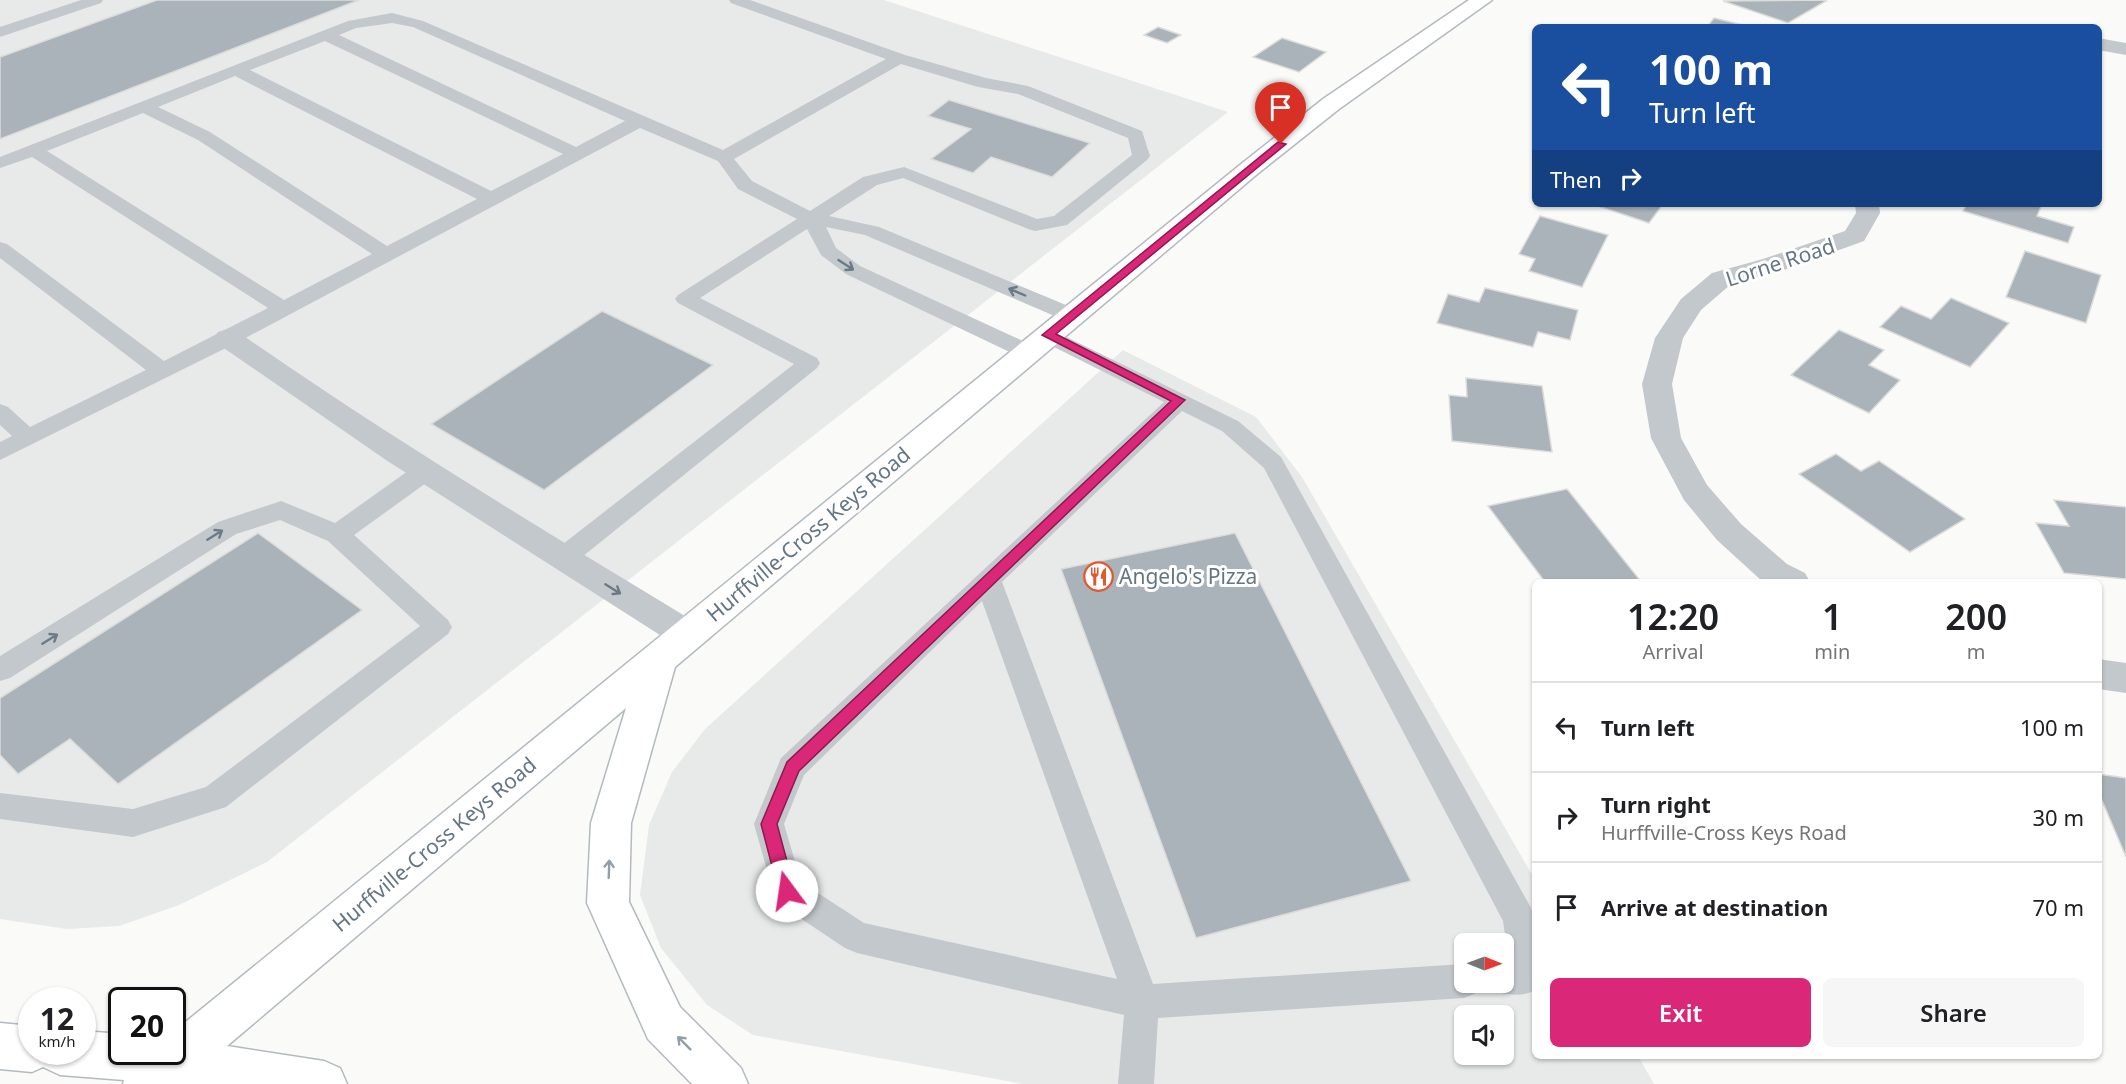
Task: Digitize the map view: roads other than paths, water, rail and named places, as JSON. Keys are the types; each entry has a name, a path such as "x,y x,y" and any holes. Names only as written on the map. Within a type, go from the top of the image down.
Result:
{"main road":[{"name":"Hurffville-Cross Keys Road","path":"160,1072 1071,315 1331,104 1482,0"},
{"path":"673,645 611,823 608,903 664,1023 725,1084"},
{"path":"0,1047 18,1048"},
{"path":"96,1059 160,1072 324,1084"}],"street":[{"path":"2102,45 2126,49"},
{"name":"Lorne Road","path":"1787,579 1775,573 1729,532 1695,492 1666,438 1657,384 1669,338 1691,305 1721,279 1791,259 1855,236 1868,213 1867,207"},
{"path":"228,338 303,392 424,472 563,558 673,645"},
{"path":"2102,675 2126,678"}],"lane":[{"path":"0,32 96,0"},
{"path":"563,558 809,363 684,299 870,181 904,172 1035,225 1060,222 1141,156 1136,135 1022,90 984,83 899,58 736,0"},
{"path":"0,163 353,24 392,18 418,24 724,157 745,185 812,219 852,225 872,231 1071,315"},
{"path":"326,34 577,154"},
{"path":"724,157 899,58"},
{"path":"236,70 492,199"},
{"path":"144,106 204,136 386,254"},
{"path":"0,452 228,338 639,121"},
{"path":"34,150 283,309"},
{"path":"812,219 828,251 853,270 1179,400 1230,426 1273,464 1519,919 1528,977 1514,978"},
{"path":"0,249 162,371"},
{"path":"1179,400 792,767 769,824 787,891 857,938 1142,1002 1454,982"},
{"path":"0,412 28,438"},
{"path":"337,534 424,472"},
{"path":"0,670 227,528 282,510 337,534 438,627 215,798 134,823 0,806"},
{"path":"988,580 1142,1002 1136,1084"}],"place":[{"name":"Angelo's Pizza","path":"1098,576"}]}
